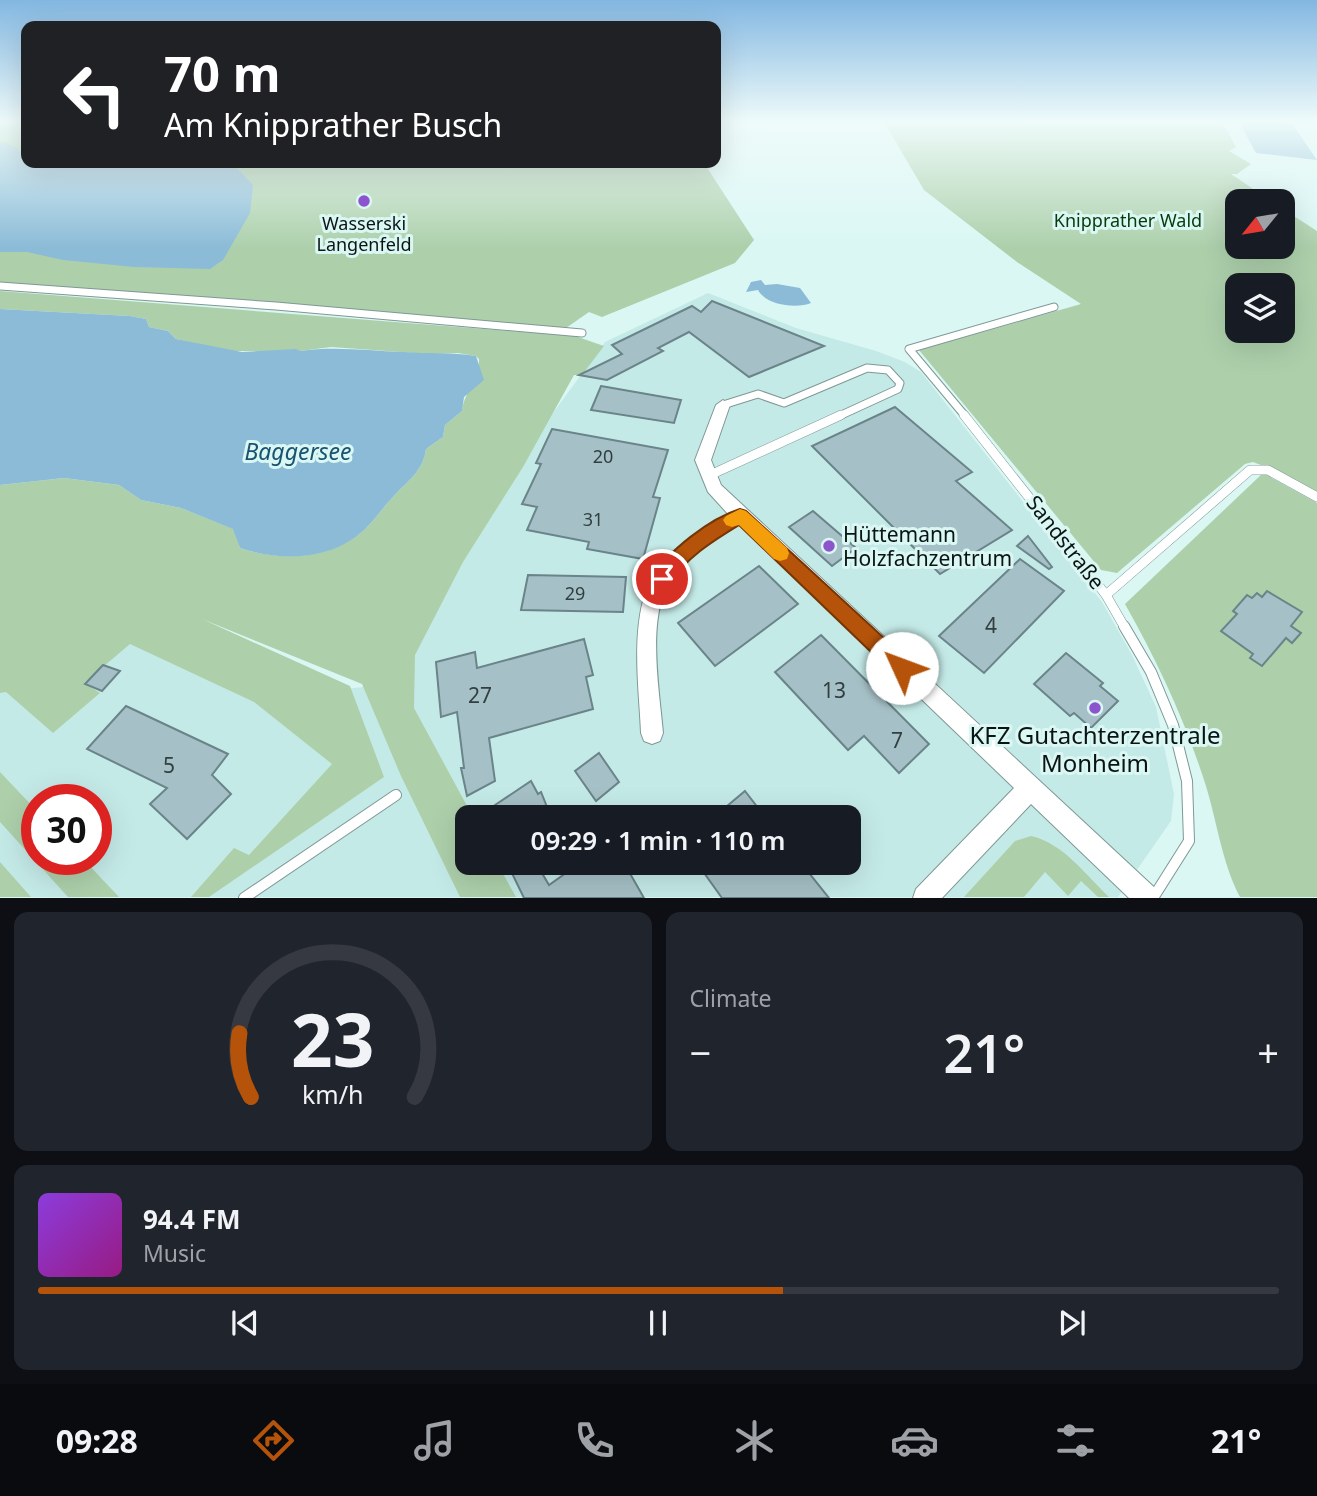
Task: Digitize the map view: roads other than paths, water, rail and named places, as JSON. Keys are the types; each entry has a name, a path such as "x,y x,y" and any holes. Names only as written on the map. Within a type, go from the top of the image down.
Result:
{"street":[{"path":"723,405 703,460 714,488 740,516 1147,898"},
{"path":"652,733 647,652 650,600 671,564 707,536 740,516"},
{"path":"925,898 1030,788"}],"lane":[{"path":"0,286 276,306 582,333"},
{"name":"Sandstraße","path":"1054,307 909,349 1003,461 1106,595 1151,672 1173,725 1187,781 1189,841 1153,898"},
{"path":"708,476 898,388 900,383 888,370 867,368 784,403 758,394 723,405"},
{"path":"1106,595 1250,470 1268,470 1317,497"},
{"path":"244,898 396,794"}],"water":[{"path":"0,164 21,164 21,168 237,168 253,185 250,213 223,260 210,269 134,267 63,260 27,252 0,252"},
{"path":"761,280 765,285 800,288 811,303 798,306 782,304 768,299 758,290 746,292 751,282"},
{"name":"Baggersee","path":"0,309 130,316 146,319 149,327 168,331 176,339 242,352 339,349 476,356 484,380 464,397 462,411 445,425 443,437 426,449 422,464 414,476 355,538 324,552 307,555 256,553 240,548 233,529 181,508 141,500 119,485 64,478 0,485"}],"place":[{"name":"Wasserski Langenfeld","path":"364,201"},
{"name":"Hüttemann Holzfachzentrum","path":"829,546"},
{"name":"KFZ Gutachterzentrale Monheim","path":"1095,708"}],"park label":[{"name":"Knipprather Wald","path":"1128,220"}]}
